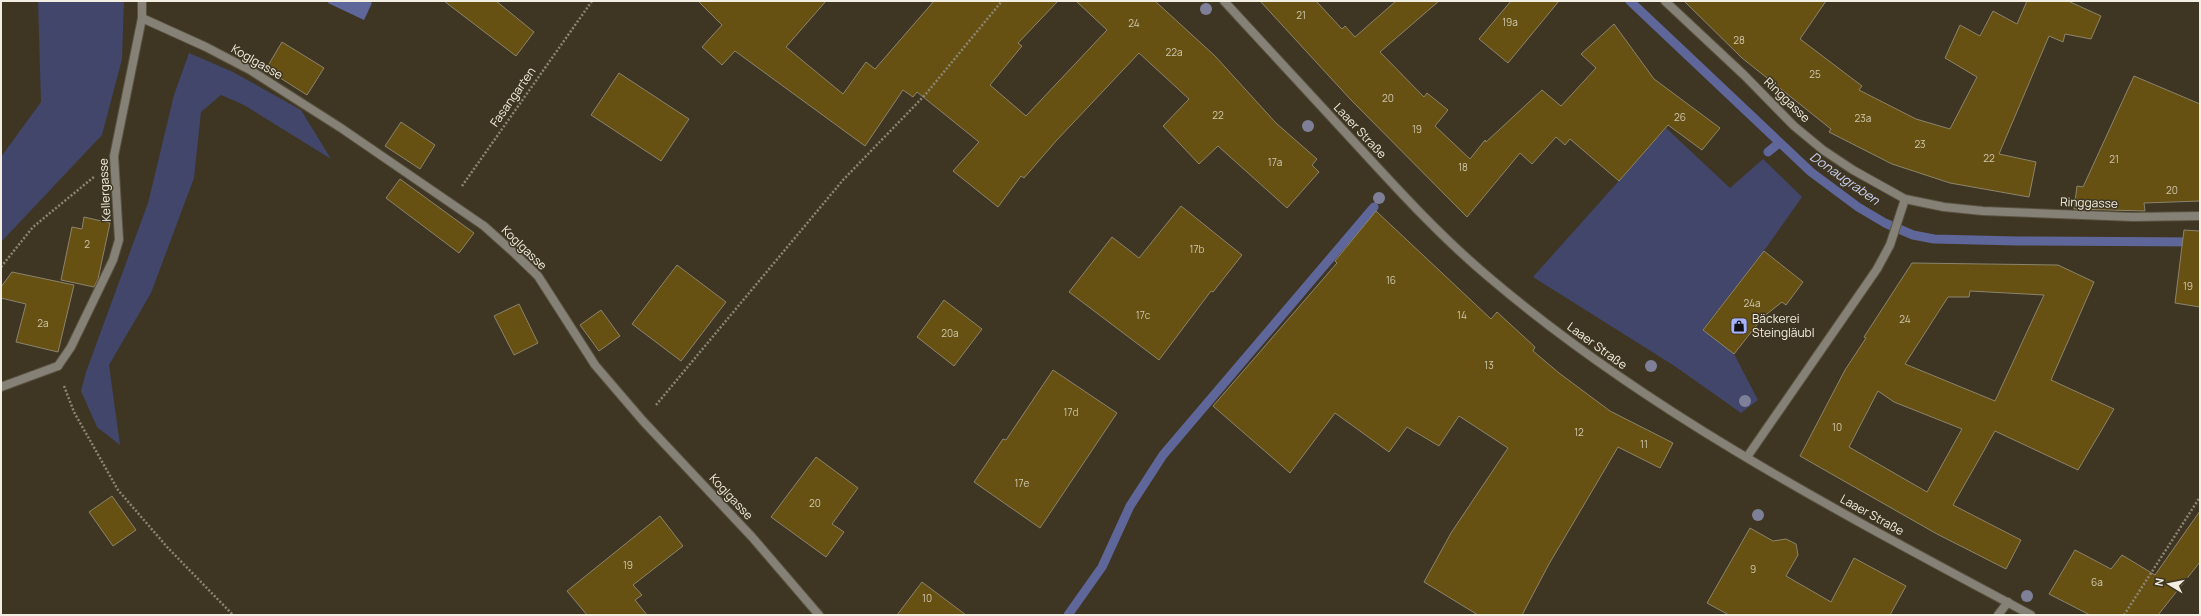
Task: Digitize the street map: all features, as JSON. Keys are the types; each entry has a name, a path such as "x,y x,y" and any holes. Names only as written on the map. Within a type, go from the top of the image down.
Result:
{"street":[{"name":"Kellergasse","path":"58,366 74,340 113,260 119,240 114,156 142,18 142,1"},
{"name":"Laaer Straße","path":"1224,1 1423,215 1489,278 1583,352 1640,391 1865,526 2031,615"},
{"name":"Ringgasse","path":"1665,1 1744,75 1794,126 1823,150 1853,170 1905,199 1944,207 1983,211 2133,217 2200,216"},
{"name":"Koglgasse","path":"142,18 206,47 250,70 341,128 484,226 538,276 595,365 643,421 752,537 818,615"},
{"path":"1747,456 1877,269 1890,245 1901,216 1905,199"},
{"path":"1,387 58,366"},
{"path":"1998,615 2008,602"}],"path":[{"name":"Fasangarten","path":"450,203 592,1"},
{"path":"643,421 843,180 925,95 1002,1"},
{"path":"1,267 33,227 79,191 114,156"},
{"path":"58,366 74,412 118,490 168,548 233,615"},
{"path":"2124,615 2200,497"}],"shaded area":[{"path":"38,1 124,1 122,59 102,135 1,242 1,157 41,102"},
{"path":"329,1 369,1 372,3 364,20 328,3"},
{"path":"189,53 233,72 301,110 331,159 244,105 221,95 201,112 194,178 151,293 109,365 120,445 97,427 81,391 86,372 148,203 174,95"},
{"path":"1666,128 1730,188 1763,159 1802,197 1766,248 1703,329 1734,354 1758,400 1741,413 1673,365 1533,277"}],"building":[{"path":"444,1 496,1 534,32 516,56"},
{"path":"698,1 826,1 786,47 843,94 866,62 875,69 934,1 1058,1 1018,43 1022,46 990,85 1026,116 1107,30 1076,1 1155,1 1215,56 1276,123 1317,159 1312,165 1319,172 1287,208 1218,146 1199,164 1163,126 1189,99 1139,53 1056,141 1024,178 1021,176 998,207 953,171 979,142 917,92 913,97 903,90 865,146 735,51 722,65 702,47 722,25"},
{"path":"1260,1 1316,1 1342,29 1345,26 1355,37 1396,1 1439,1 1380,52 1424,97 1427,93 1448,110 1435,126 1470,159 1485,140 1486,142 1542,90 1561,106 1596,68 1581,54 1614,24 1654,79 1720,128 1702,150 1668,125 1619,181 1570,139 1565,145 1556,137 1532,164 1520,153 1467,217 1351,100"},
{"path":"1511,1 1559,1 1508,63 1479,39"},
{"path":"1684,1 1826,1 1800,39 1862,86 1859,90 1916,119 1950,129 1977,77 1945,58 1960,25 1980,36 1993,11 2017,24 2027,1 2068,1 2101,16 2091,39 2065,34 2063,42 2049,36 1999,154 2036,162 2029,197 1950,183 1892,164 1829,132 1831,129 1742,58"},
{"path":"282,42 324,68 307,95 266,69"},
{"path":"619,73 689,119 661,161 591,115"},
{"path":"2134,76 2200,104 2200,201 2144,203 2145,211 2074,209 2077,186 2083,187"},
{"path":"401,122 435,145 420,169 385,146"},
{"path":"400,179 474,233 459,253 386,198"},
{"path":"1181,206 1242,255 1213,292 1211,291 1159,360 1069,292 1112,237 1139,258"},
{"path":"1376,211 1491,319 1497,312 1535,347 1533,351 1559,373 1610,411 1673,443 1660,468 1618,447 1549,564 1522,615 1478,615 1424,582 1451,533 1508,448 1459,416 1439,446 1407,427 1389,452 1335,413 1290,473 1213,406 1337,263 1335,261"},
{"path":"84,217 110,223 98,279 94,287 61,280 72,227 82,229"},
{"path":"2184,230 2200,231 2200,307 2175,303"},
{"path":"1764,251 1803,282 1786,305 1782,302 1763,317 1734,354 1703,330"},
{"path":"1912,263 2058,265 2094,282 2051,380 2114,409 2078,470 1995,431 1953,505 2021,540 2006,569 1937,534 1800,456 1845,370 1866,338 1864,337","holes":["1970,291 2044,295 1995,401 1905,364 1948,297 1969,297","1878,391 1894,402 1962,429 1927,492 1849,447"]},
{"path":"677,265 726,302 681,361 632,324"},
{"path":"12,272 74,285 58,352 16,342 26,304 1,298 1,287"},
{"path":"944,300 982,329 954,366 917,337"},
{"path":"519,304 538,343 514,355 494,316"},
{"path":"601,310 620,336 599,351 580,325"},
{"path":"1053,370 1117,413 1040,528 974,482 1003,439 1006,440"},
{"path":"816,457 858,488 832,524 844,532 826,557 771,517"},
{"path":"112,496 136,530 113,546 89,512"},
{"path":"2200,511 2200,562 2158,615 2090,615 2049,594 2075,550 2111,569 2122,555 2155,575"},
{"path":"660,516 683,546 633,585 642,595 635,600 647,615 587,615 567,591"},
{"path":"1750,528 1773,541 1786,539 1796,544 1798,555 1786,576 1831,602 1854,558 1906,586 1890,615 1729,615 1707,603"},
{"path":"922,582 966,615 897,615"}],"waterway":[{"name":"Donaugraben","path":"1630,1 1811,172 1858,207 1885,223 1913,235 1934,239 2200,242"},
{"path":"1768,152 1779,143"},
{"path":"1068,615 1102,567 1130,506 1163,455 1374,207"}],"place":[{"name":"Bäckerei Steingläubl","path":"1739,326"}]}
